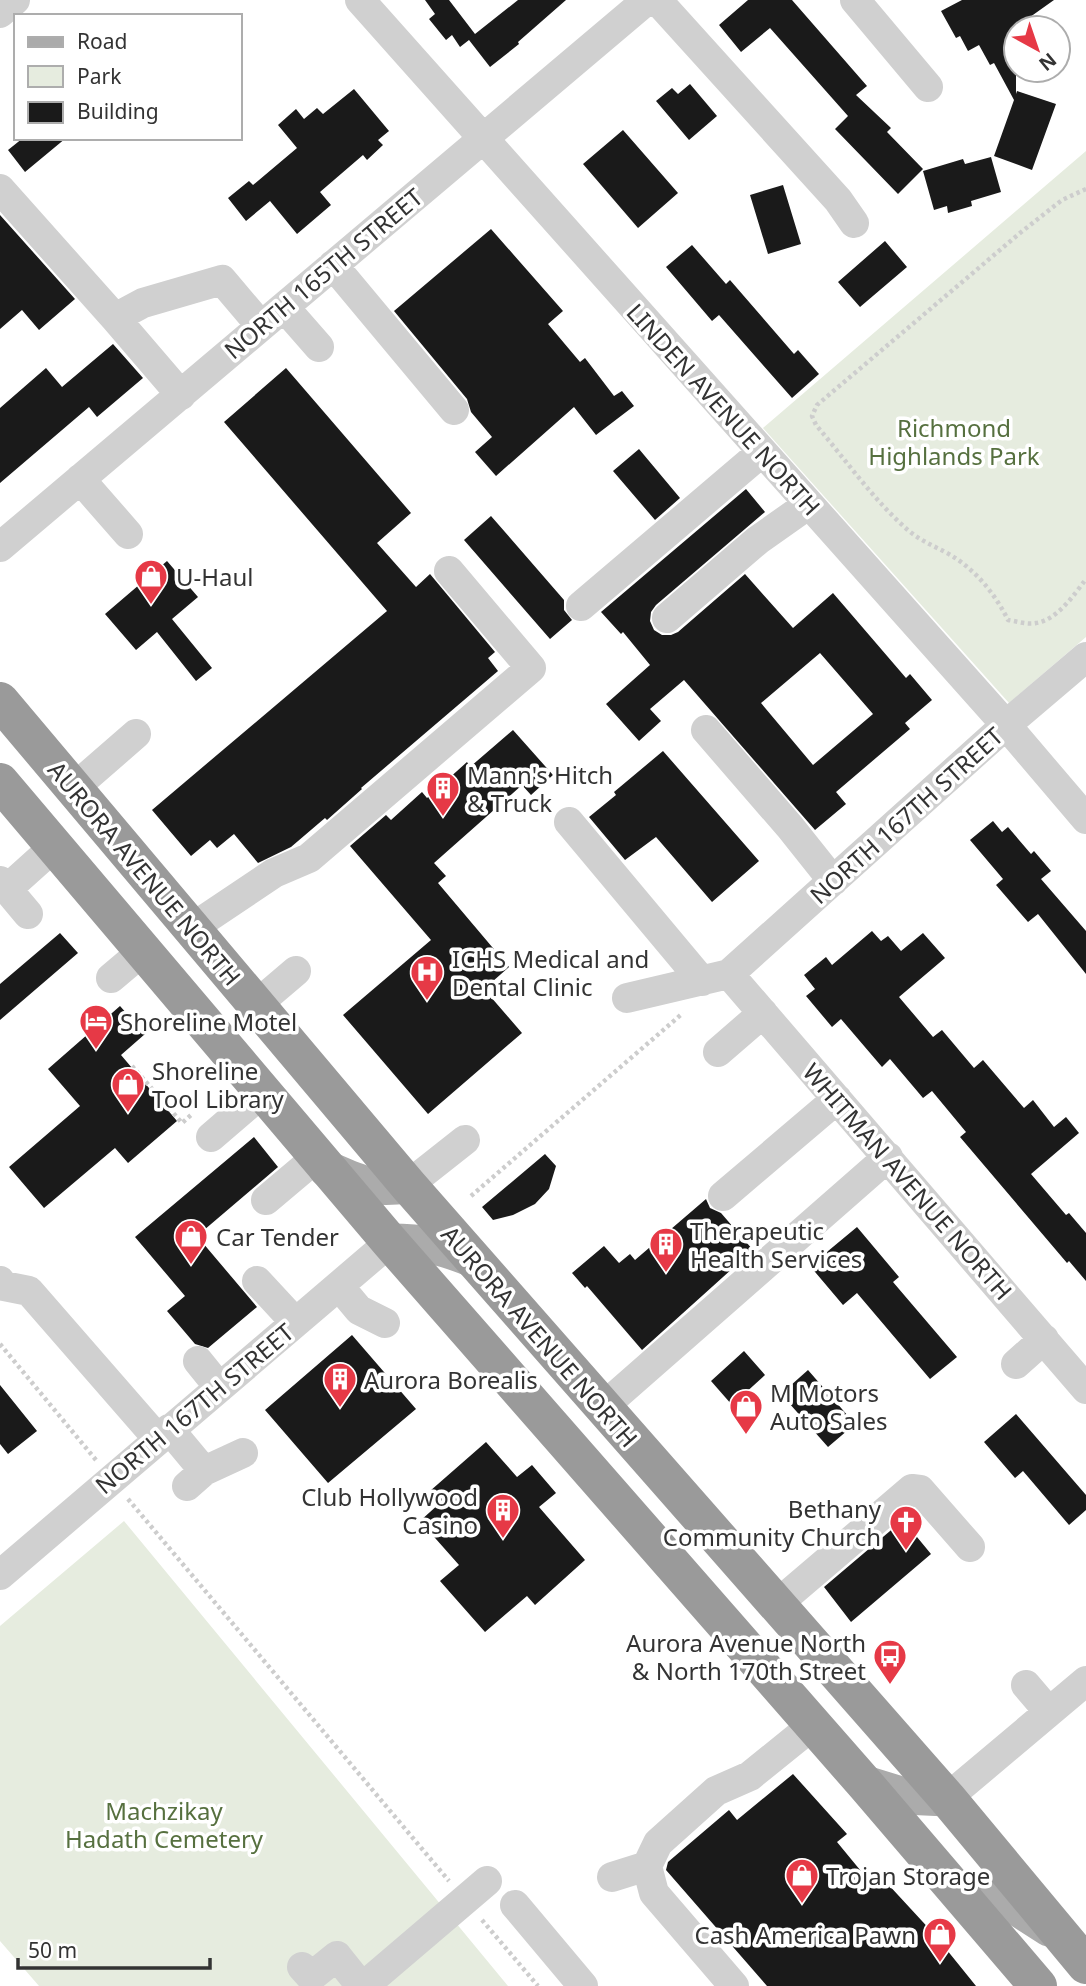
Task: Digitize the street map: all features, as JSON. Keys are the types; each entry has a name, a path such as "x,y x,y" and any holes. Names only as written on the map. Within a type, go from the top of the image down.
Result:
{"highway":[{"name":"AURORA AVENUE NORTH","path":"0,701 408,1185 947,1798 1086,1965"},
{"name":"AURORA AVENUE NORTH","path":"0,782 322,1163 865,1784 1035,1985"}],"main road":[{"path":"322,1163 365,1186 383,1188 408,1185"},
{"path":"390,1242 420,1242 473,1259"},
{"path":"865,1784 904,1797 947,1798"},
{"path":"967,1903 990,1896 1007,1901 1061,1936"}],"street":[{"path":"0,13 15,0"},
{"name":"LINDEN AVENUE NORTH","path":"360,0 1086,818"},
{"name":"NORTH 165TH STREET","path":"0,547 647,0"},
{"path":"657,0 838,200 854,223"},
{"path":"855,0 928,88"},
{"path":"0,189 181,394"},
{"path":"333,265 454,410"},
{"path":"115,318 144,303 222,280 261,326"},
{"path":"284,307 320,347"},
{"path":"580,606 762,452"},
{"path":"80,479 128,534"},
{"path":"667,618 758,540 809,504"},
{"path":"192,928 274,873 309,858 531,668 450,571"},
{"name":"NORTH 167TH STREET","path":"716,977 833,881 1006,725 1086,657"},
{"path":"706,730 833,881"},
{"path":"74,788 136,734"},
{"name":"WHITMAN AVENUE NORTH","path":"569,822 716,977 763,1013 1086,1389"},
{"path":"28,914 3,885 55,846"},
{"path":"111,978 143,951"},
{"path":"256,1005 296,971"},
{"path":"627,998 716,977"},
{"path":"718,1052 763,1013"},
{"path":"201,1126 262,1093"},
{"path":"723,1196 837,1099"},
{"path":"408,1185 465,1140"},
{"path":"603,1408 888,1157"},
{"path":"266,1200 322,1163"},
{"name":"NORTH 167TH STREET","path":"0,1575 390,1242"},
{"path":"0,1281 4,1286 29,1291 164,1434 195,1479 243,1453"},
{"path":"257,1281 295,1322"},
{"path":"339,1286 359,1310 385,1322"},
{"path":"1016,1364 1044,1339"},
{"path":"198,1361 219,1387"},
{"path":"770,1597 912,1489 920,1490 970,1547"},
{"path":"770,1597 803,1555"},
{"path":"947,1798 1086,1681"},
{"path":"1026,1685 1049,1712"},
{"path":"734,1986 654,1893 647,1866 658,1843 716,1791 750,1776 813,1725"},
{"path":"612,1877 647,1866"},
{"path":"302,1967 311,1978 337,1956 362,1986 476,1891"},
{"path":"515,1905 583,1986"}],"path":[{"path":"1086,189 1062,200 1020,233 817,405 812,416 816,425 888,510 922,541 949,554 978,576 1000,604 1008,620 1035,624 1049,619 1071,599 1086,579"},
{"path":"471,1196 688,1010"},
{"path":"132,1066 182,1123 201,1126"},
{"path":"0,1344 98,1463"},
{"path":"125,1495 476,1891 538,1986"}],"green space":[{"name":"Richmond Highlands Park","path":"1086,151 1086,637 1009,703 763,428"},
{"name":"Machzikay Hadath Cemetery","path":"124,1521 508,1986 39,1986 0,1941 0,1626"}],"building":[{"path":"425,0 449,0 475,34 518,0 566,0 490,67 469,40 460,47 452,35 446,40 429,19 435,14"},
{"path":"748,0 792,0 867,86 856,95 891,128 887,132 923,169 898,194 835,129 848,116 770,28 741,52 719,25"},
{"path":"962,0 1054,0 1034,14 1002,14 1002,78 994,63 990,65 979,45 968,51 960,36 956,38 941,11"},
{"path":"690,84 717,116 689,140 656,101 672,88 678,94"},
{"path":"1005,84 1016,84 1016,94 1017,91 1056,104 1032,170 994,156 1014,100"},
{"path":"354,89 389,131 378,140 383,145 367,160 363,155 320,192 331,205 297,234 270,201 246,221 228,198 249,181 253,185 297,148 278,125 296,109 304,119 317,108 323,114"},
{"path":"623,130 678,193 638,228 583,164"},
{"path":"20,140 64,140 25,172 8,150"},
{"path":"991,157 1001,192 971,201 972,206 948,213 947,206 934,210 923,171 963,159 965,164"},
{"path":"783,185 801,244 768,254 750,195"},
{"path":"0,215 75,299 39,330 22,310 0,329"},
{"path":"491,229 563,311 548,324 580,362 585,358 614,396 622,391 634,406 596,435 574,407 496,476 475,452 492,437 471,412 467,399 394,311"},
{"path":"885,241 907,267 860,307 838,282"},
{"path":"692,245 726,284 730,280 794,354 798,350 819,374 792,398 719,315 712,321 666,267"},
{"path":"113,344 143,378 97,417 89,407 0,483 0,408 46,368 62,387"},
{"path":"286,368 411,513 377,543 416,587 430,574 495,652 488,658 498,671 327,820 325,818 291,847 258,863 234,834 217,848 210,840 191,856 152,810 387,611 224,422"},
{"path":"639,449 680,498 655,520 613,471"},
{"path":"746,489 765,512 656,605 651,612 650,621 654,630 662,635 678,632 745,574 793,628 833,593 906,678 910,674 932,700 905,723 910,729 836,792 846,804 815,830 684,680 650,709 661,721 639,741 606,704 650,665 623,632 621,634 601,612","holes":["820,653 873,714 813,765 761,703"]},
{"path":"491,516 564,600 564,610 572,620 550,639 464,540"},
{"name":"U-Haul","path":"167,561 198,597 172,619 212,668 196,681 157,632 136,650 105,614"},
{"path":"513,730 553,775 531,795 522,785 434,863 446,876 438,883 509,967 484,989 522,1033 428,1114 343,1015 431,940 350,846 386,815 391,820 422,792 427,798 467,762 470,767"},
{"path":"663,751 759,861 712,902 656,837 625,860 589,817"},
{"path":"993,821 1002,832 1008,827 1031,854 1034,851 1051,871 1041,879 1086,931 1086,974 1038,914 1028,922 996,885 1003,879 970,840"},
{"path":"872,931 881,941 888,936 901,951 923,933 945,958 899,997 933,1037 942,1030 974,1068 983,1060 1024,1108 1033,1100 1054,1127 1066,1117 1079,1133 1031,1174 1066,1215 1069,1213 1086,1233 1086,1281 1069,1261 1067,1263 960,1137 966,1132 932,1091 923,1098 890,1059 882,1067 841,1019 832,1027 806,996 815,989 804,975 826,957 832,965"},
{"path":"60,933 78,953 0,1020 0,984"},
{"path":"120,1006 145,1034 121,1055 177,1121 128,1163 115,1148 44,1208 9,1167 80,1106 48,1069"},
{"name":"Car Tender","path":"254,1137 278,1167 197,1236 257,1307 208,1348 195,1344 167,1311 185,1296 135,1237"},
{"path":"545,1154 556,1166 549,1189 535,1204 513,1215 493,1220 482,1207"},
{"name":"Therapeutic Health Services","path":"706,1199 710,1208 721,1213 753,1250 642,1350 587,1286 585,1288 572,1273 604,1246 619,1263 630,1254 635,1260"},
{"path":"857,1227 899,1277 893,1282 957,1357 930,1379 857,1293 843,1305 810,1266"},
{"name":"Aurora Borealis","path":"352,1335 416,1409 328,1483 265,1410"},
{"path":"744,1351 765,1375 732,1405 711,1381"},
{"path":"808,1370 855,1424 828,1447 781,1394"},
{"path":"0,1385 37,1431 8,1454 0,1444"},
{"path":"1016,1414 1086,1495 1086,1510 1069,1525 1023,1471 1015,1478 984,1442"},
{"name":"Club Hollywood Casino","path":"486,1442 517,1477 532,1465 556,1493 539,1507 585,1560 535,1605 527,1596 485,1632 440,1581 459,1565 420,1521 440,1503 430,1491"},
{"path":"903,1520 931,1554 851,1622 824,1587"},
{"name":"Trojan Storage","path":"793,1774 847,1834 837,1842 865,1876 874,1869 934,1934 976,1986 767,1986 666,1870 668,1862 729,1810 737,1820"}],"place":[{"name":"U-Haul","path":"151,606"},
{"name":"Mann's Hitch & Truck","path":"443,818"},
{"name":"ICHS Medical and Dental Clinic","path":"427,1002"},
{"name":"Shoreline Motel","path":"96,1051"},
{"name":"Shoreline Tool Library","path":"128,1114"},
{"name":"Car Tender","path":"191,1266"},
{"name":"Therapeutic Health Services","path":"666,1274"},
{"name":"Aurora Borealis","path":"340,1409"},
{"name":"M Motors Auto Sales","path":"746,1436"},
{"name":"Club Hollywood Casino","path":"503,1540"},
{"name":"Bethany Community Church","path":"906,1552"},
{"name":"Aurora Avenue North & North 170th Street","path":"890,1686"},
{"name":"Trojan Storage","path":"802,1905"},
{"name":"Cash America Pawn","path":"940,1964"}]}
